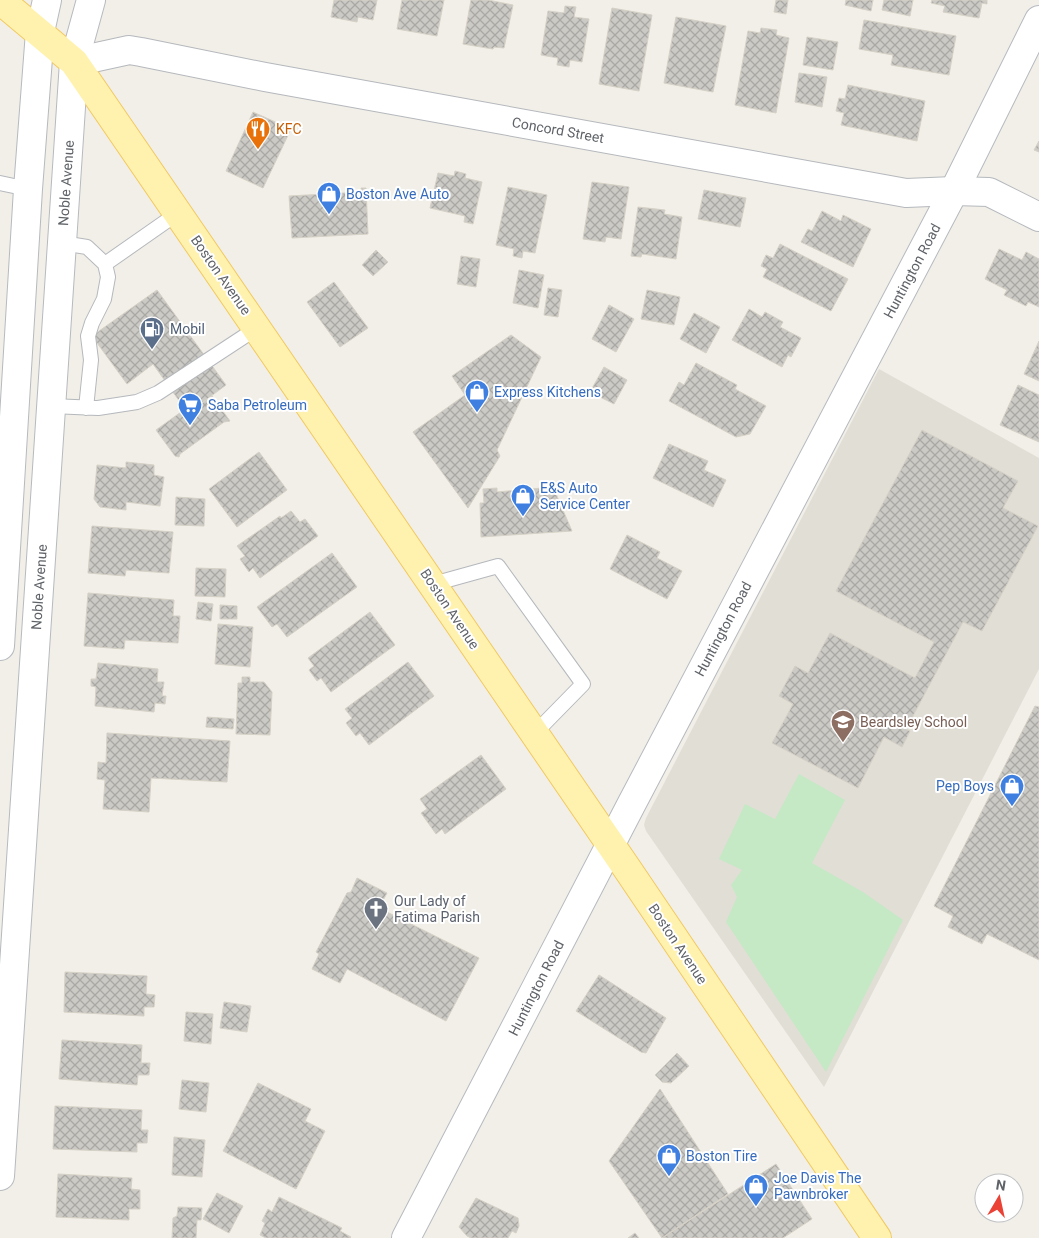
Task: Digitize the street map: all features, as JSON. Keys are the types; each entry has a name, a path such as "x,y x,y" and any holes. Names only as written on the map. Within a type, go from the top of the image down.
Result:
{"main road":[{"name":"Boston Avenue","path":"0,0 74,62 535,733 870,1236"},
{"path":"0,646 7,431 40,32 47,0"},
{"name":"Noble Avenue","path":"0,1176 74,62 91,0"},
{"name":"Huntington Road","path":"406,1238 610,844 954,191 1039,20"},
{"name":"Concord Street","path":"74,62 129,50 265,77 906,193 989,192 1039,217"}],"lane":[{"path":"0,183 28,189"},
{"path":"106,264 178,213"},
{"path":"62,243 87,247 106,264 108,277 104,299 88,336 91,360 86,408"},
{"path":"51,406 98,408 137,402 158,393 257,328"},
{"path":"432,584 498,566 583,684 535,733"}],"shaded area":[{"name":"Beardsley School","path":"879,369 1039,458 1039,669 824,1087 646,831 644,825"}],"green space":[{"path":"799,774 845,800 812,863 863,892 903,920 826,1072 726,922 737,897 731,885 742,870 719,859 745,804 775,819"}],"building":[{"path":"334,0 377,0 373,20 358,17 357,22 331,17"},
{"path":"402,0 444,0 437,36 397,29"},
{"path":"471,0 488,0 513,5 504,48 494,47 493,49 463,44"},
{"path":"776,0 788,0 786,14 774,12"},
{"path":"846,0 873,0 871,11 845,5"},
{"path":"884,0 913,0 910,16 882,10"},
{"path":"932,0 987,0 987,4 982,3 979,18 943,12 945,6 931,3"},
{"path":"565,6 576,7 574,17 589,19 582,62 570,60 569,67 557,65 558,58 541,55 548,11 564,13"},
{"path":"612,8 652,15 639,91 599,84"},
{"path":"676,17 726,26 713,92 664,83"},
{"path":"864,20 956,36 949,75 891,65 893,55 859,49"},
{"path":"761,28 777,30 776,35 789,38 776,113 735,105 748,31 760,33"},
{"path":"807,37 838,42 833,70 803,65"},
{"path":"799,73 827,77 822,107 795,102"},
{"path":"848,85 925,101 917,141 841,125 844,113 836,111 839,98 845,99"},
{"name":"KFC","path":"253,112 291,129 263,188 226,171"},
{"path":"1039,141 1039,152 1034,150"},
{"path":"455,171 466,174 465,178 482,182 473,224 464,222 465,216 430,208 438,173 454,176"},
{"path":"592,182 629,187 621,239 606,237 605,242 583,239"},
{"path":"508,187 547,195 535,253 523,251 522,258 513,256 514,249 496,245"},
{"name":"Boston Ave Auto","path":"361,188 366,188 368,234 292,238 289,196 362,192"},
{"path":"704,190 746,198 740,227 698,219"},
{"path":"638,207 665,210 664,214 682,217 676,259 642,254 641,257 631,256"},
{"path":"822,211 841,221 843,215 871,229 853,267 801,242 808,229 812,231"},
{"path":"780,244 848,279 831,311 763,277 767,269 761,266 766,255 773,258"},
{"path":"999,249 1022,260 1026,252 1039,259 1039,307 1028,302 1026,306 1004,295 1007,290 985,279"},
{"path":"376,250 388,262 373,276 362,265"},
{"path":"461,256 480,259 476,287 457,284"},
{"path":"519,270 544,275 538,308 513,303"},
{"path":"334,282 368,328 340,347 307,302"},
{"path":"548,288 562,290 558,317 544,315"},
{"name":"Mobil","path":"157,290 226,385 191,411 188,407 185,409 153,364 127,384 92,336"},
{"path":"647,290 680,297 674,325 641,319"},
{"path":"609,305 634,319 616,352 592,339"},
{"path":"749,309 762,317 765,312 783,322 780,327 801,338 791,357 788,355 782,367 732,340"},
{"path":"694,313 720,327 706,353 680,339"},
{"name":"Express Kitchens","path":"511,335 541,357 497,450 500,456 468,508 413,432 465,395 452,376"},
{"path":"1039,341 1039,381 1024,374"},
{"path":"696,363 737,385 735,389 766,406 750,434 736,437 669,401 679,382 684,385"},
{"path":"604,367 627,380 614,404 590,392"},
{"path":"1018,385 1039,395 1039,442 1000,425"},
{"name":"Saba Petroleum","path":"212,396 230,421 224,422 180,454 179,457 175,456 156,430 188,407 191,411"},
{"path":"922,430 1018,481 1003,508 1038,526 982,631 963,622 906,729 910,731 902,747 884,737 858,788 772,743 793,704 779,696 795,666 808,673 830,633 915,678 934,642 836,591"},
{"path":"669,444 708,461 704,470 726,480 713,507 653,478"},
{"path":"259,452 287,490 237,527 209,489"},
{"path":"126,462 154,465 154,475 164,477 160,506 126,502 126,510 100,507 94,499 97,465 126,468"},
{"name":"E&S Auto Service Center","path":"553,487 572,531 481,537 480,503 484,503 483,489 497,488 497,492"},
{"path":"176,497 205,499 204,526 175,525"},
{"path":"291,511 300,522 305,519 318,536 260,578 253,568 249,572 240,559 245,556 237,546 280,516 281,518"},
{"path":"92,526 173,532 169,573 126,570 125,576 88,573"},
{"path":"627,535 660,552 657,558 682,571 667,599 610,569"},
{"path":"332,553 357,587 287,637 277,624 272,627 257,607"},
{"path":"196,568 226,569 225,597 195,596"},
{"path":"88,593 174,600 173,616 180,616 178,643 125,640 124,649 84,646"},
{"path":"198,602 213,604 211,621 196,619"},
{"path":"220,605 237,606 237,619 220,619"},
{"path":"370,612 395,645 331,692 321,678 317,681 309,670 314,666 308,658"},
{"path":"218,624 253,627 250,667 215,664"},
{"path":"408,662 434,696 369,745 360,733 356,736 346,723 352,718 345,709"},
{"path":"98,663 158,669 157,682 164,682 162,696 166,696 165,704 155,703 154,712 95,706 96,687 91,686 91,679 96,679"},
{"path":"242,677 250,677 250,682 264,682 272,692 270,735 236,734 238,683 242,683"},
{"name":"Pep Boys","path":"1035,706 1039,707 1039,960 987,934 982,944 948,927 953,916 934,906"},
{"path":"207,717 234,719 233,729 206,727"},
{"path":"107,733 230,741 227,782 151,778 149,812 103,809 105,780 97,779 98,762 106,763"},
{"path":"481,755 506,789 445,834 442,829 436,834 421,813 427,809 420,799"},
{"name":"Our Lady of Fatima Parish","path":"357,878 387,893 379,908 479,958 446,1021 347,969 340,983 312,969 319,954 316,952 347,893 351,892"},
{"path":"65,972 147,976 146,994 155,995 154,1007 144,1007 144,1016 64,1012"},
{"path":"599,975 666,1018 646,1053 641,1052 576,1011"},
{"path":"224,1002 251,1006 247,1032 220,1028"},
{"path":"186,1012 213,1014 211,1044 184,1041"},
{"path":"62,1040 142,1045 141,1063 150,1063 149,1075 138,1075 137,1085 59,1079"},
{"path":"677,1053 689,1066 671,1083 662,1082 655,1075"},
{"path":"182,1080 209,1083 206,1112 179,1109"},
{"path":"258,1083 311,1109 305,1121 325,1131 296,1189 223,1151"},
{"name":"Boston Tire","path":"660,1089 728,1194 662,1238 609,1161"},
{"path":"55,1106 142,1110 141,1130 148,1130 147,1143 137,1143 137,1152 53,1149"},
{"path":"174,1137 205,1140 202,1177 172,1175"},
{"name":"Joe Davis The Pawnbroker","path":"776,1164 812,1219 783,1238 662,1238"},
{"path":"58,1174 132,1178 131,1189 140,1190 140,1209 129,1209 129,1220 56,1217"},
{"path":"217,1193 243,1206 229,1233 203,1219"},
{"path":"279,1197 342,1228 340,1231 351,1237 266,1238 260,1235 265,1223 262,1221 268,1209 272,1212"},
{"path":"476,1198 518,1218 519,1226 516,1233 512,1231 508,1238 471,1238 467,1236 459,1227"},
{"path":"178,1207 202,1208 201,1220 197,1220 196,1238 172,1238 173,1218 177,1216"},
{"path":"635,1233 639,1238 628,1238"}],"place":[{"name":"KFC","path":"258,150"},
{"name":"Boston Ave Auto","path":"329,215"},
{"name":"Mobil","path":"152,350"},
{"name":"Express Kitchens","path":"477,413"},
{"name":"Saba Petroleum","path":"190,426"},
{"name":"E&S Auto Service Center","path":"523,517"},
{"name":"Beardsley School","path":"843,743"},
{"name":"Pep Boys","path":"1012,807"},
{"name":"Our Lady of Fatima Parish","path":"376,930"},
{"name":"Boston Tire","path":"669,1177"},
{"name":"Joe Davis The Pawnbroker","path":"756,1207"}]}
